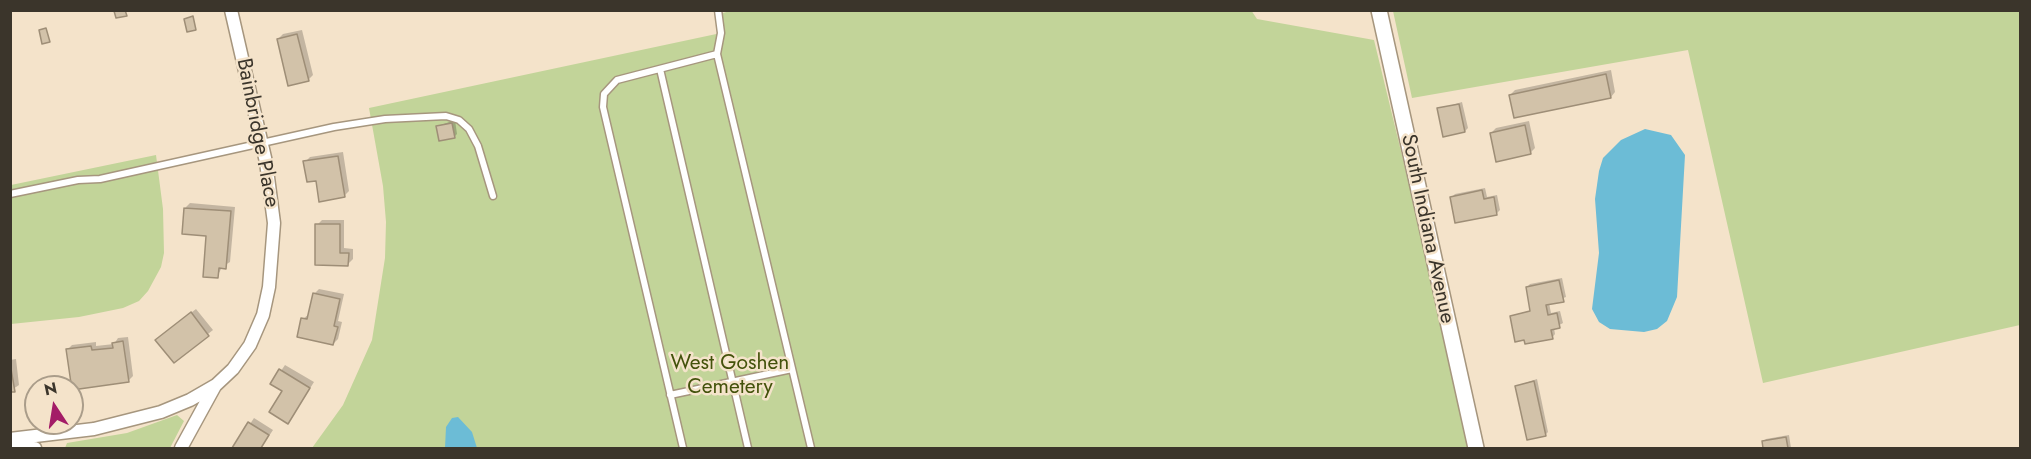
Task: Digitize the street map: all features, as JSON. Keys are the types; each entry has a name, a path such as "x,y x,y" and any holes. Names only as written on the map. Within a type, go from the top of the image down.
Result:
{"street":[{"name":"Bainbridge Place","path":"10,440 124,423 190,400 216,385 233,369 250,345 263,315 269,287 274,223 261,144 231,10"},
{"name":"South Indiana Avenue","path":"1379,10 1476,448"},
{"name":"Bainbridge Place","path":"181,448 216,385"},
{"name":"Bainbridge Place","path":"10,440 35,448"}],"lane":[{"path":"718,10 721,33 717,54 811,448"},
{"path":"683,448 603,107 604,94 617,80 717,54"},
{"path":"660,69 748,448"},
{"path":"10,194 78,180 100,179 385,118 446,116 459,120 470,129 478,146 493,196"},
{"path":"670,395 792,369"}],"green space":[{"name":"West Goshen Cemetery","path":"734,10 1251,10 1257,19 1374,40 1473,448 312,448 343,405 372,340 385,258 386,222 383,186 369,108 721,33 719,14"},
{"path":"1393,11 2020,11 2020,325 1763,383 1688,50 1412,98"},
{"path":"156,155 163,209 164,253 161,267 148,291 139,301 123,308 79,317 11,324 11,185"},
{"path":"177,415 184,421 170,448 65,448 67,443 127,433"}],"water":[{"path":"1645,129 1671,135 1685,155 1677,297 1667,321 1657,329 1644,332 1610,329 1599,322 1592,309 1599,253 1595,199 1599,171 1603,158 1621,140"},
{"path":"458,417 472,432 477,448 445,448 446,427 452,418"}],"building":[{"path":"125,10 127,16 116,18 114,11"},
{"path":"193,16 196,30 187,32 184,19"},
{"path":"46,28 50,42 42,44 39,30"},
{"path":"297,34 309,81 288,86 277,39"},
{"path":"1606,74 1611,98 1514,118 1509,95"},
{"path":"1459,104 1465,132 1443,137 1437,108"},
{"path":"452,123 455,138 439,141 436,126"},
{"path":"1525,125 1531,154 1496,162 1490,133"},
{"path":"338,156 345,197 319,202 316,181 307,182 303,161"},
{"path":"1482,190 1484,199 1494,197 1497,215 1455,223 1450,197"},
{"path":"184,208 231,211 226,269 219,268 218,278 203,277 206,236 182,234"},
{"path":"315,224 340,224 340,253 349,253 348,266 315,265"},
{"path":"1559,280 1564,302 1546,305 1548,315 1557,313 1560,328 1551,330 1553,339 1525,344 1524,340 1515,342 1510,316 1530,311 1526,287"},
{"path":"313,293 340,299 334,326 338,327 333,345 297,337 301,318 307,319"},
{"path":"191,312 209,336 174,363 155,340"},
{"path":"123,341 129,382 84,388 84,375 70,375 66,349 91,346 92,350 113,348 112,343"},
{"path":"10,363 15,392 10,392"},
{"path":"279,369 310,388 288,424 269,412 282,391 270,384"},
{"path":"1534,381 1546,436 1527,440 1515,386"},
{"path":"248,422 269,435 261,448 232,448"},
{"path":"1786,437 1788,448 1763,448 1762,441"}]}
